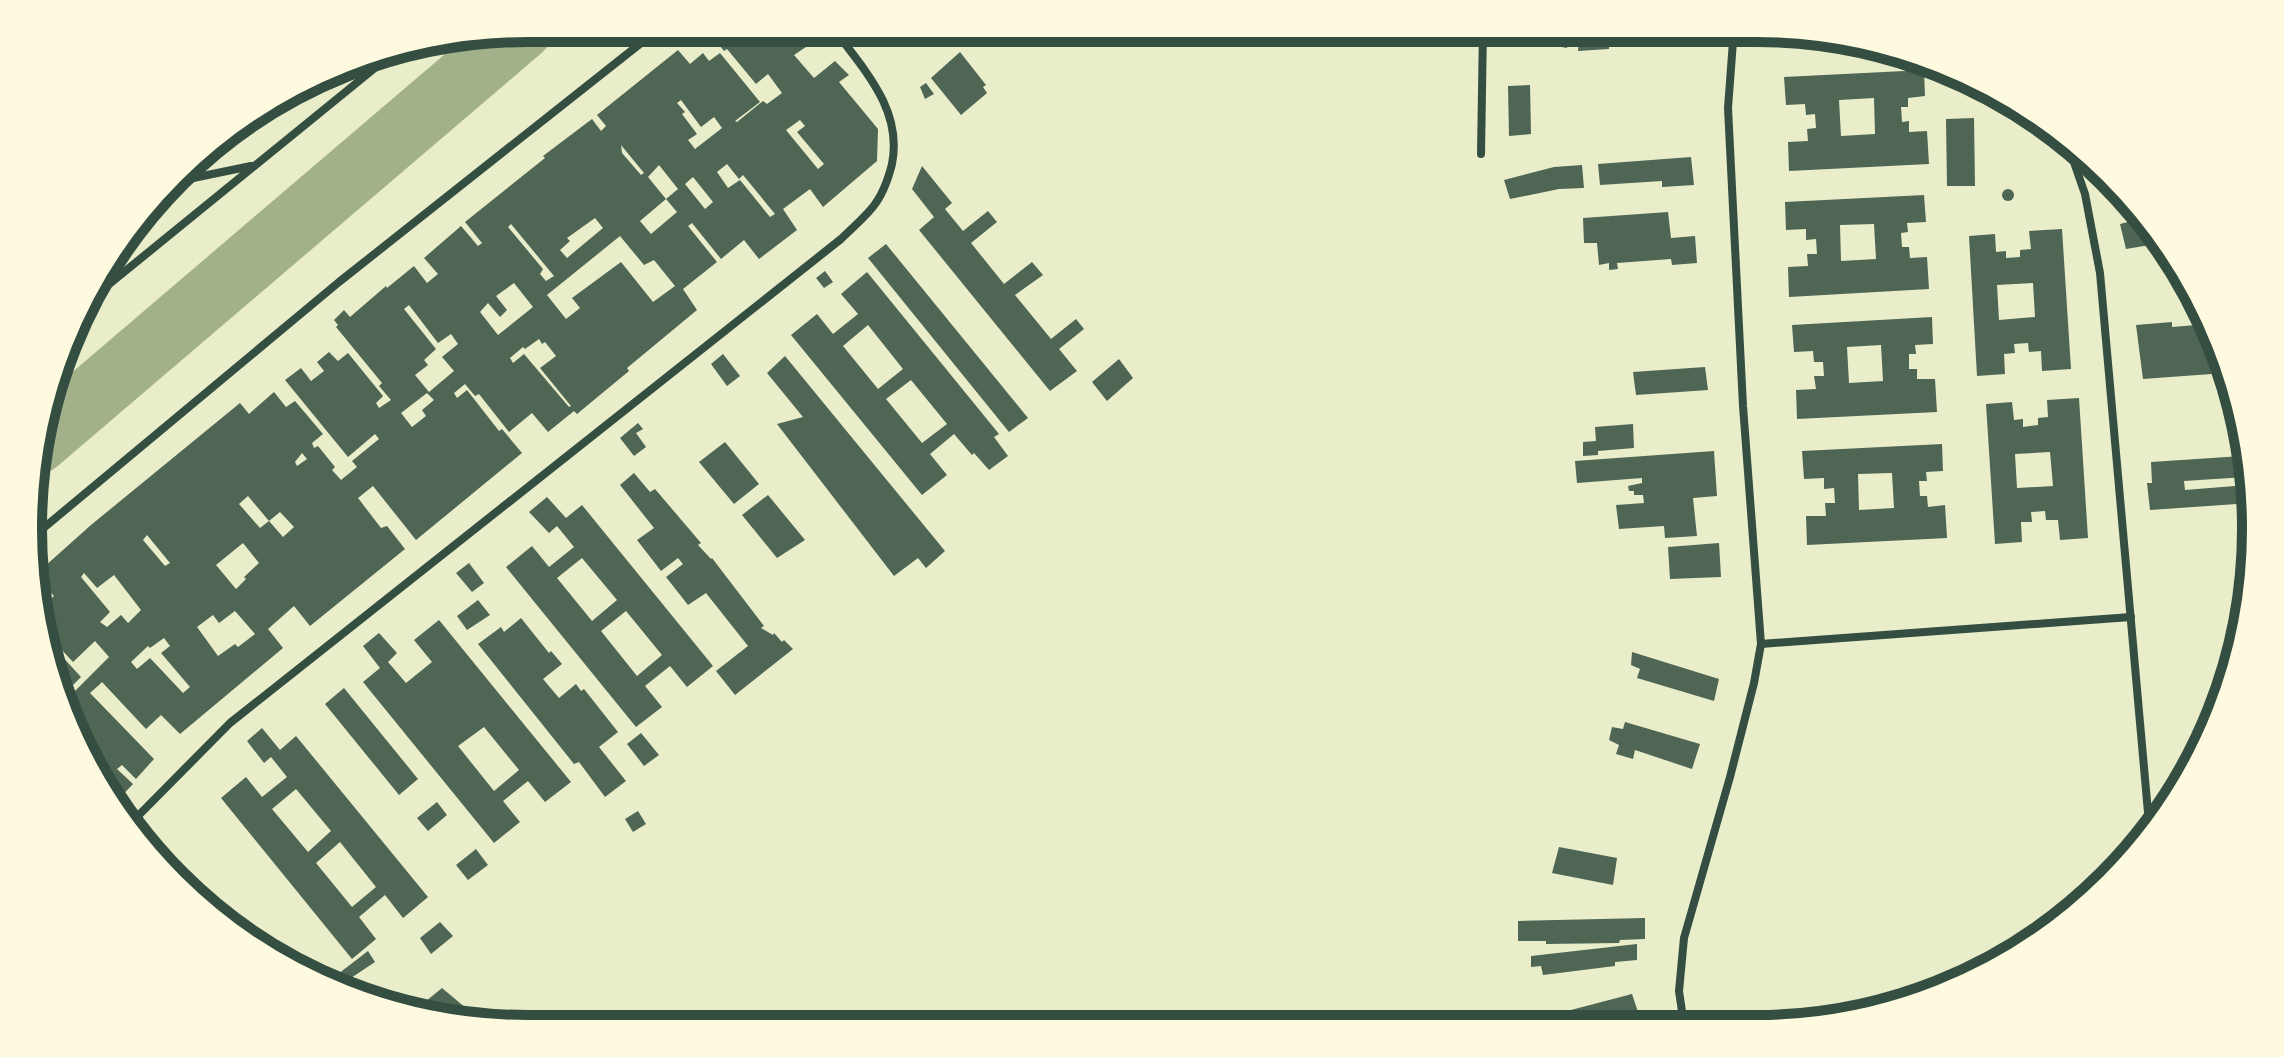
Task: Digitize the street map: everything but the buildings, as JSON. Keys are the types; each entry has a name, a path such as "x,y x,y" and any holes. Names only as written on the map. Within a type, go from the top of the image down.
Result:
{"street":[{"path":"42,529 339,282 642,42"},
{"path":"137,817 230,723 841,239 872,209 888,183 895,150 892,121 878,88 844,42"},
{"path":"1481,154 1483,42"},
{"path":"1683,1015 1679,991 1684,938 1730,777 1761,644 1743,406 1728,108 1733,42"},
{"path":"106,286 376,67"},
{"path":"2073,161 2085,194 2100,273 2148,815"},
{"path":"190,179 252,166"},
{"path":"1761,644 2131,617"}],"waterway":[{"path":"52,430 506,43"}]}
